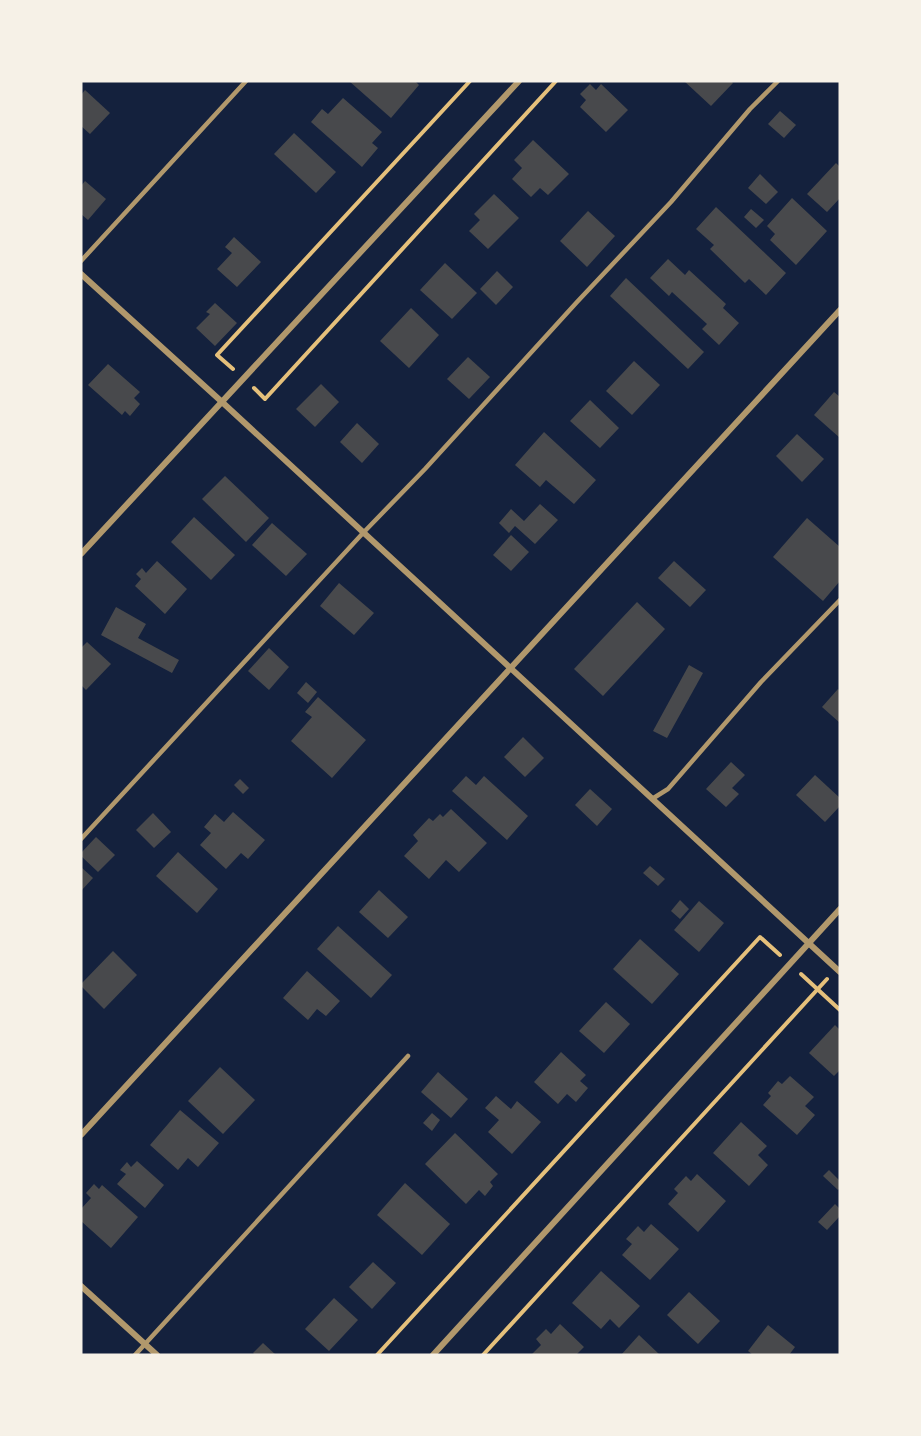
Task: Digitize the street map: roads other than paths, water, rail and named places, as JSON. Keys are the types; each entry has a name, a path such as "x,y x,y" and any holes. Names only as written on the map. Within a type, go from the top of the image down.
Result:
{"street":[{"path":"81,554 519,81"},
{"path":"81,274 838,971"},
{"path":"81,1135 840,310"},
{"path":"433,1355 840,909"},
{"path":"81,1286 157,1355"}],"lane":[{"path":"81,261 246,81"},
{"path":"81,839 671,202 750,109 778,81"},
{"path":"652,800 668,789 761,682 840,600"},
{"path":"135,1355 408,1056"}]}
